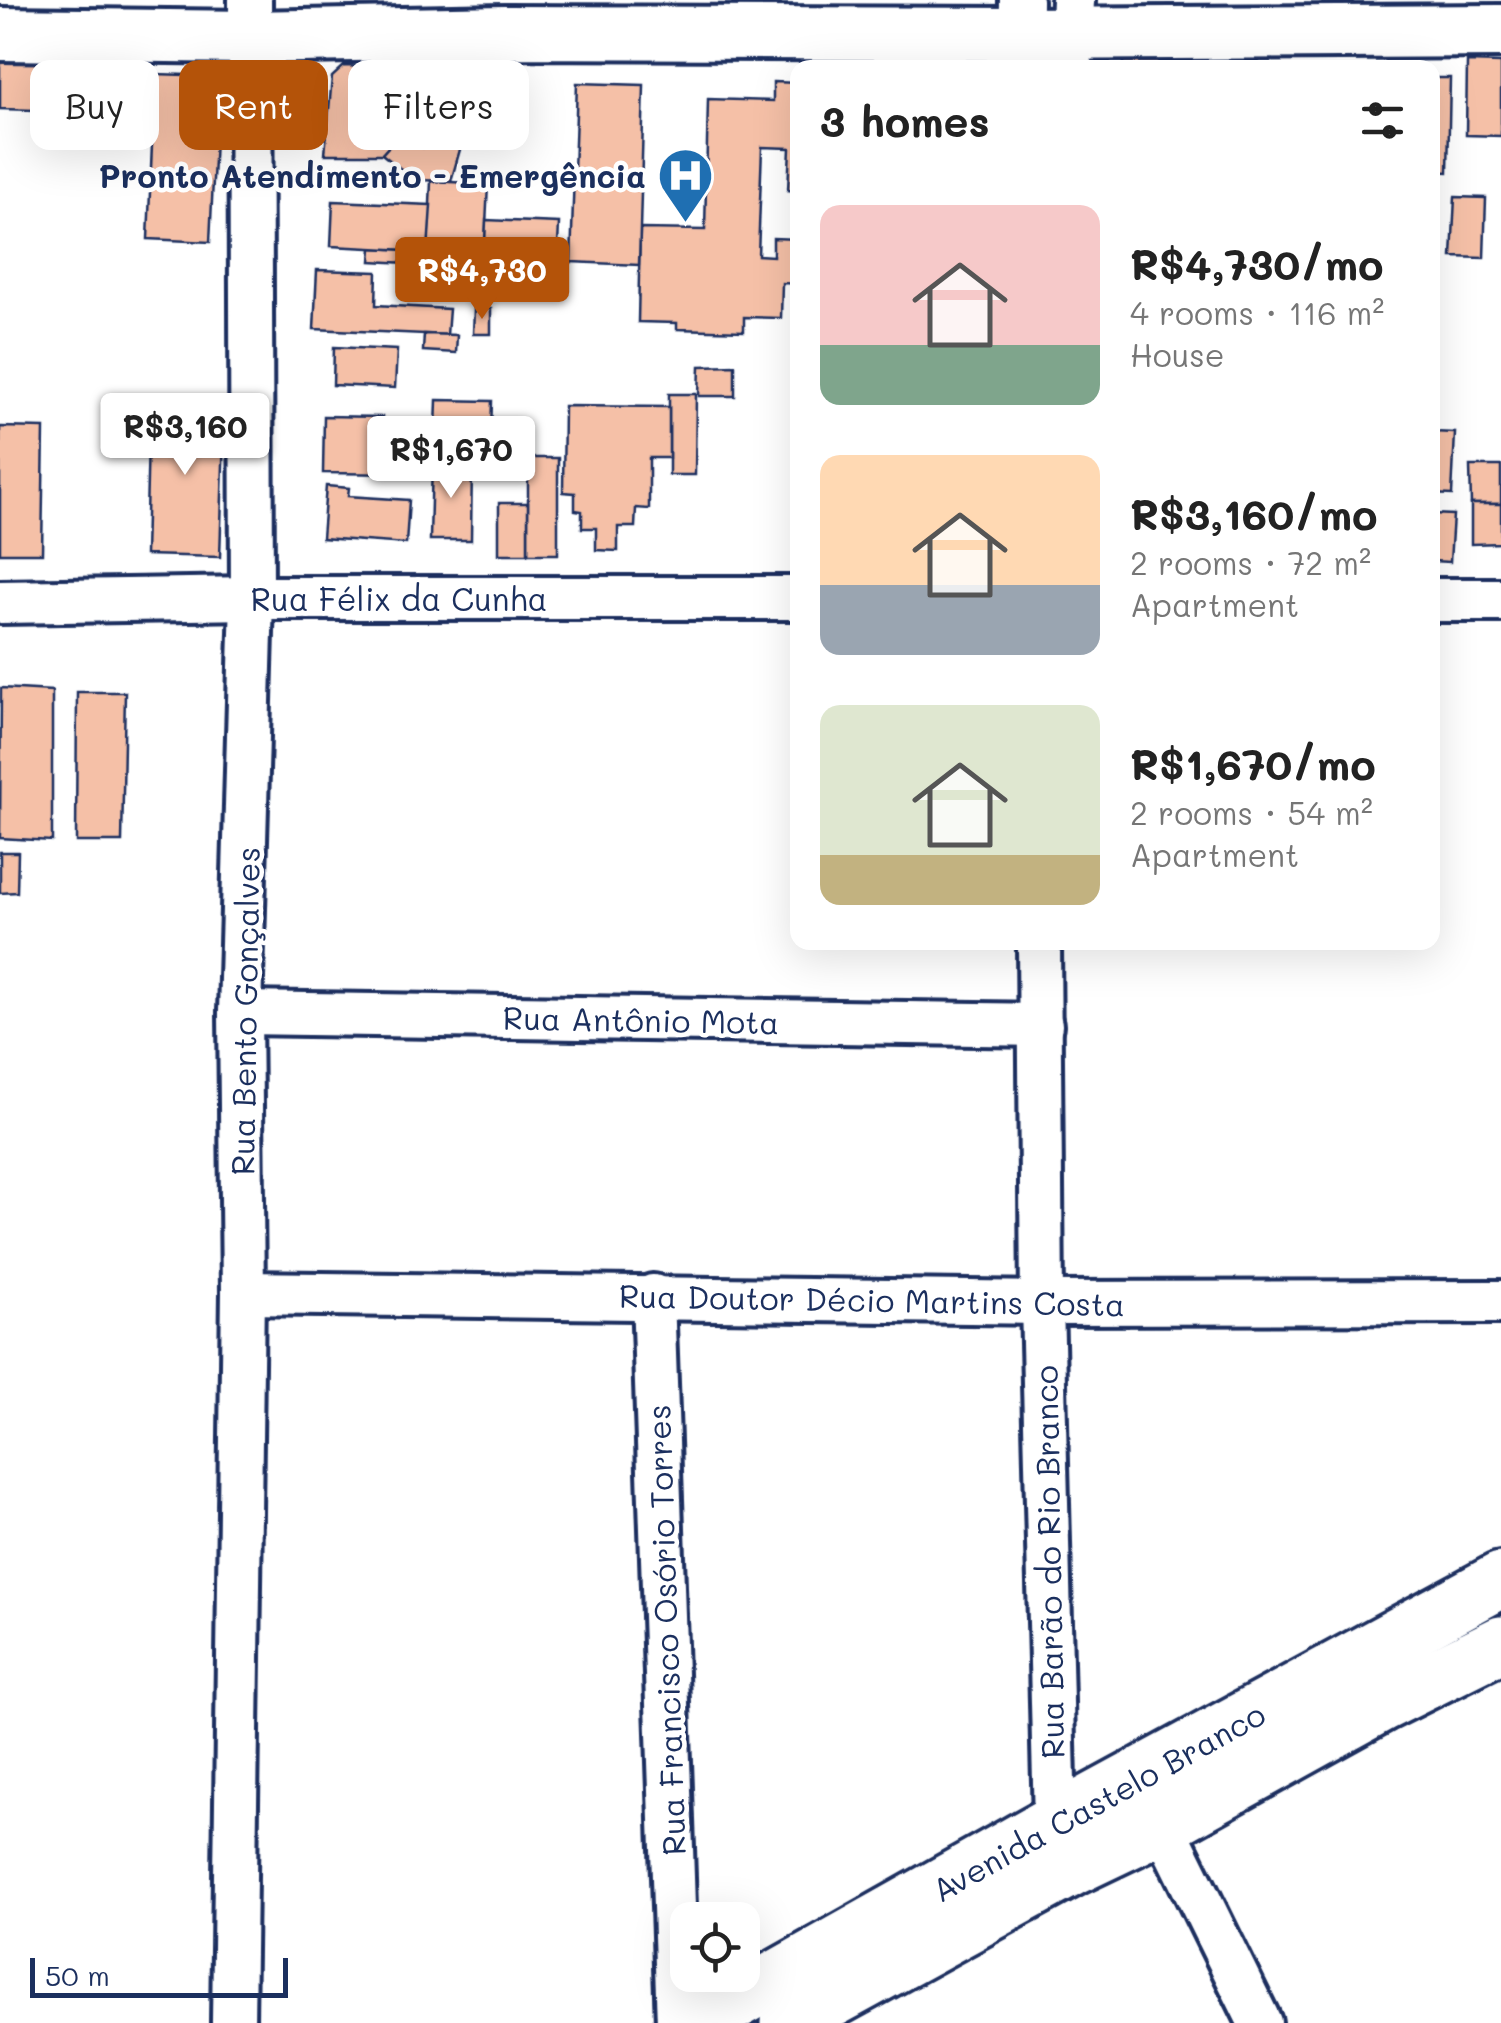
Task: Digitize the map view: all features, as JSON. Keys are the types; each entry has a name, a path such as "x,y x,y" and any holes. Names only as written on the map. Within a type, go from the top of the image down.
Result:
{"main road":[{"name":"Avenida Castelo Branco","path":"1152,1801 1497,1593"},
{"name":"Avenida Castelo Branco","path":"696,2023 1152,1801 1382,1704 1501,1644"},
{"name":"Avenida Castelo Branco","path":"789,2023 1064,1845"}],"street":[{"path":"0,34 250,18 531,16 714,16 1046,34 1258,16 1390,16 1501,31"},
{"name":"Rua Bento Gonçalves","path":"232,2023 242,1293 240,1012 252,598 250,18"},
{"name":"Rua Félix da Cunha","path":"0,602 790,598"},
{"path":"1440,600 1501,600"},
{"name":"Rua Barão do Rio Branco","path":"1039,950 1042,1304 1064,1845"},
{"name":"Rua Antônio Mota","path":"240,1012 1041,1025"},
{"name":"Rua Doutor Décio Martins Costa","path":"242,1293 1042,1304 1501,1302"},
{"name":"Rua Francisco Osório Torres","path":"653,1296 678,2023"},
{"path":"1152,1801 1260,2023"}],"building":[{"path":"1123,56 1196,60 1123,60"},
{"path":"0,58 74,60 30,60 30,110 0,109"},
{"path":"1467,62 1501,63 1501,136 1466,135"},
{"path":"348,66 348,150 386,150 382,154 325,154 332,77"},
{"path":"159,74 179,75 179,150 214,150 210,242 148,239 152,150 159,150"},
{"path":"1440,78 1450,78 1448,172 1440,172"},
{"path":"773,82 790,83 790,148 762,147 758,255 773,256 773,238 790,239 790,284 782,283 781,318 744,317 744,331 677,329 677,323 638,322 640,229 705,230 708,99 773,101"},
{"path":"577,83 644,85 639,265 571,262"},
{"path":"386,150 460,150 451,181 415,180 382,154"},
{"path":"431,181 488,184 484,267 371,261 372,248 428,251"},
{"path":"1455,197 1486,198 1484,258 1452,257"},
{"path":"333,201 431,205 428,251 331,246"},
{"path":"486,220 559,223 557,270 484,267"},
{"path":"317,270 377,272 376,305 449,309 447,335 314,329"},
{"path":"474,309 491,309 491,334 473,334"},
{"path":"424,334 457,335 456,353 423,351"},
{"path":"334,347 397,350 395,388 333,385"},
{"path":"735,365 735,396 699,396 700,366"},
{"path":"669,394 696,394 695,475 669,475"},
{"path":"149,400 225,402 220,557 145,555"},
{"path":"437,400 492,401 491,431 436,430"},
{"path":"564,406 669,407 669,458 649,458 649,509 636,508 635,527 618,527 618,551 596,550 596,528 582,528 582,511 575,510 575,493 563,492"},
{"path":"324,416 382,417 381,442 406,443 405,474 323,473"},
{"path":"0,427 44,428 42,553 0,553"},
{"path":"1440,432 1455,433 1452,495 1440,494"},
{"path":"528,458 558,458 558,554 528,554"},
{"path":"432,461 472,462 471,540 430,540"},
{"path":"1470,466 1501,466 1501,504 1471,504"},
{"path":"326,486 349,488 348,496 409,500 406,544 322,538"},
{"path":"499,503 528,503 528,554 499,554"},
{"path":"1471,504 1501,504 1501,543 1471,544"},
{"path":"1440,514 1453,515 1450,562 1440,561"},
{"path":"1,688 52,691 52,841 0,838"},
{"path":"77,692 125,692 122,842 76,842"},
{"path":"0,852 18,852 17,892 0,893"}],"place":[{"name":"Pronto Atendimento - Emergência","path":"685,224"}]}
